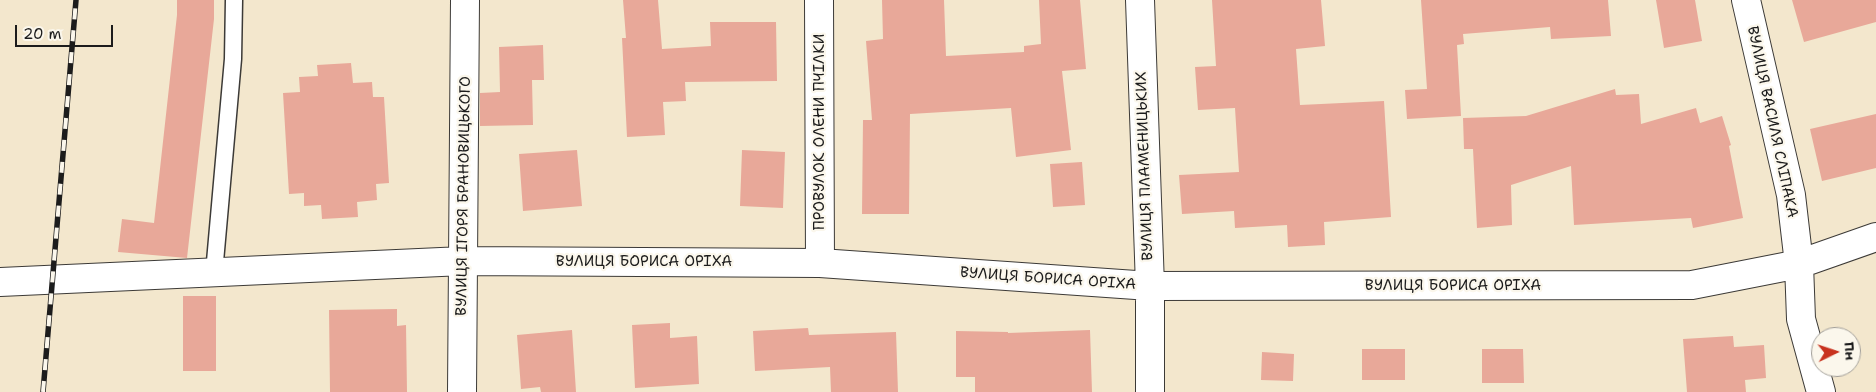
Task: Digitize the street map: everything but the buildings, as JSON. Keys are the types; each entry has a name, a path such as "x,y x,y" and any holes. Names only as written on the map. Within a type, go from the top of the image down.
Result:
{"street":[{"name":"ВУЛИЦЯ ІГОРЯ БРАНОВИЦЬКОГО","path":"462,392 465,0"},
{"name":"ПРОВУЛОК ОЛЕНИ ПЧІЛКИ","path":"820,0 820,263"},
{"name":"ВУЛИЦЯ ПЛАМЕНИЦЬКИХ","path":"1140,0 1150,286 1150,392"},
{"name":"ВУЛИЦЯ ВАСИЛЯ СЛІПАКА","path":"1746,0 1791,195 1799,264 1801,318 1821,392"},
{"name":"ВУЛИЦЯ БОРИСА ОРІХА","path":"0,282 463,261 820,263 1150,286 1692,285 1799,264 1876,237"}],"lane":[{"path":"214,273 233,59 234,0"}],"railway":[{"path":"43,392 76,0"}]}
